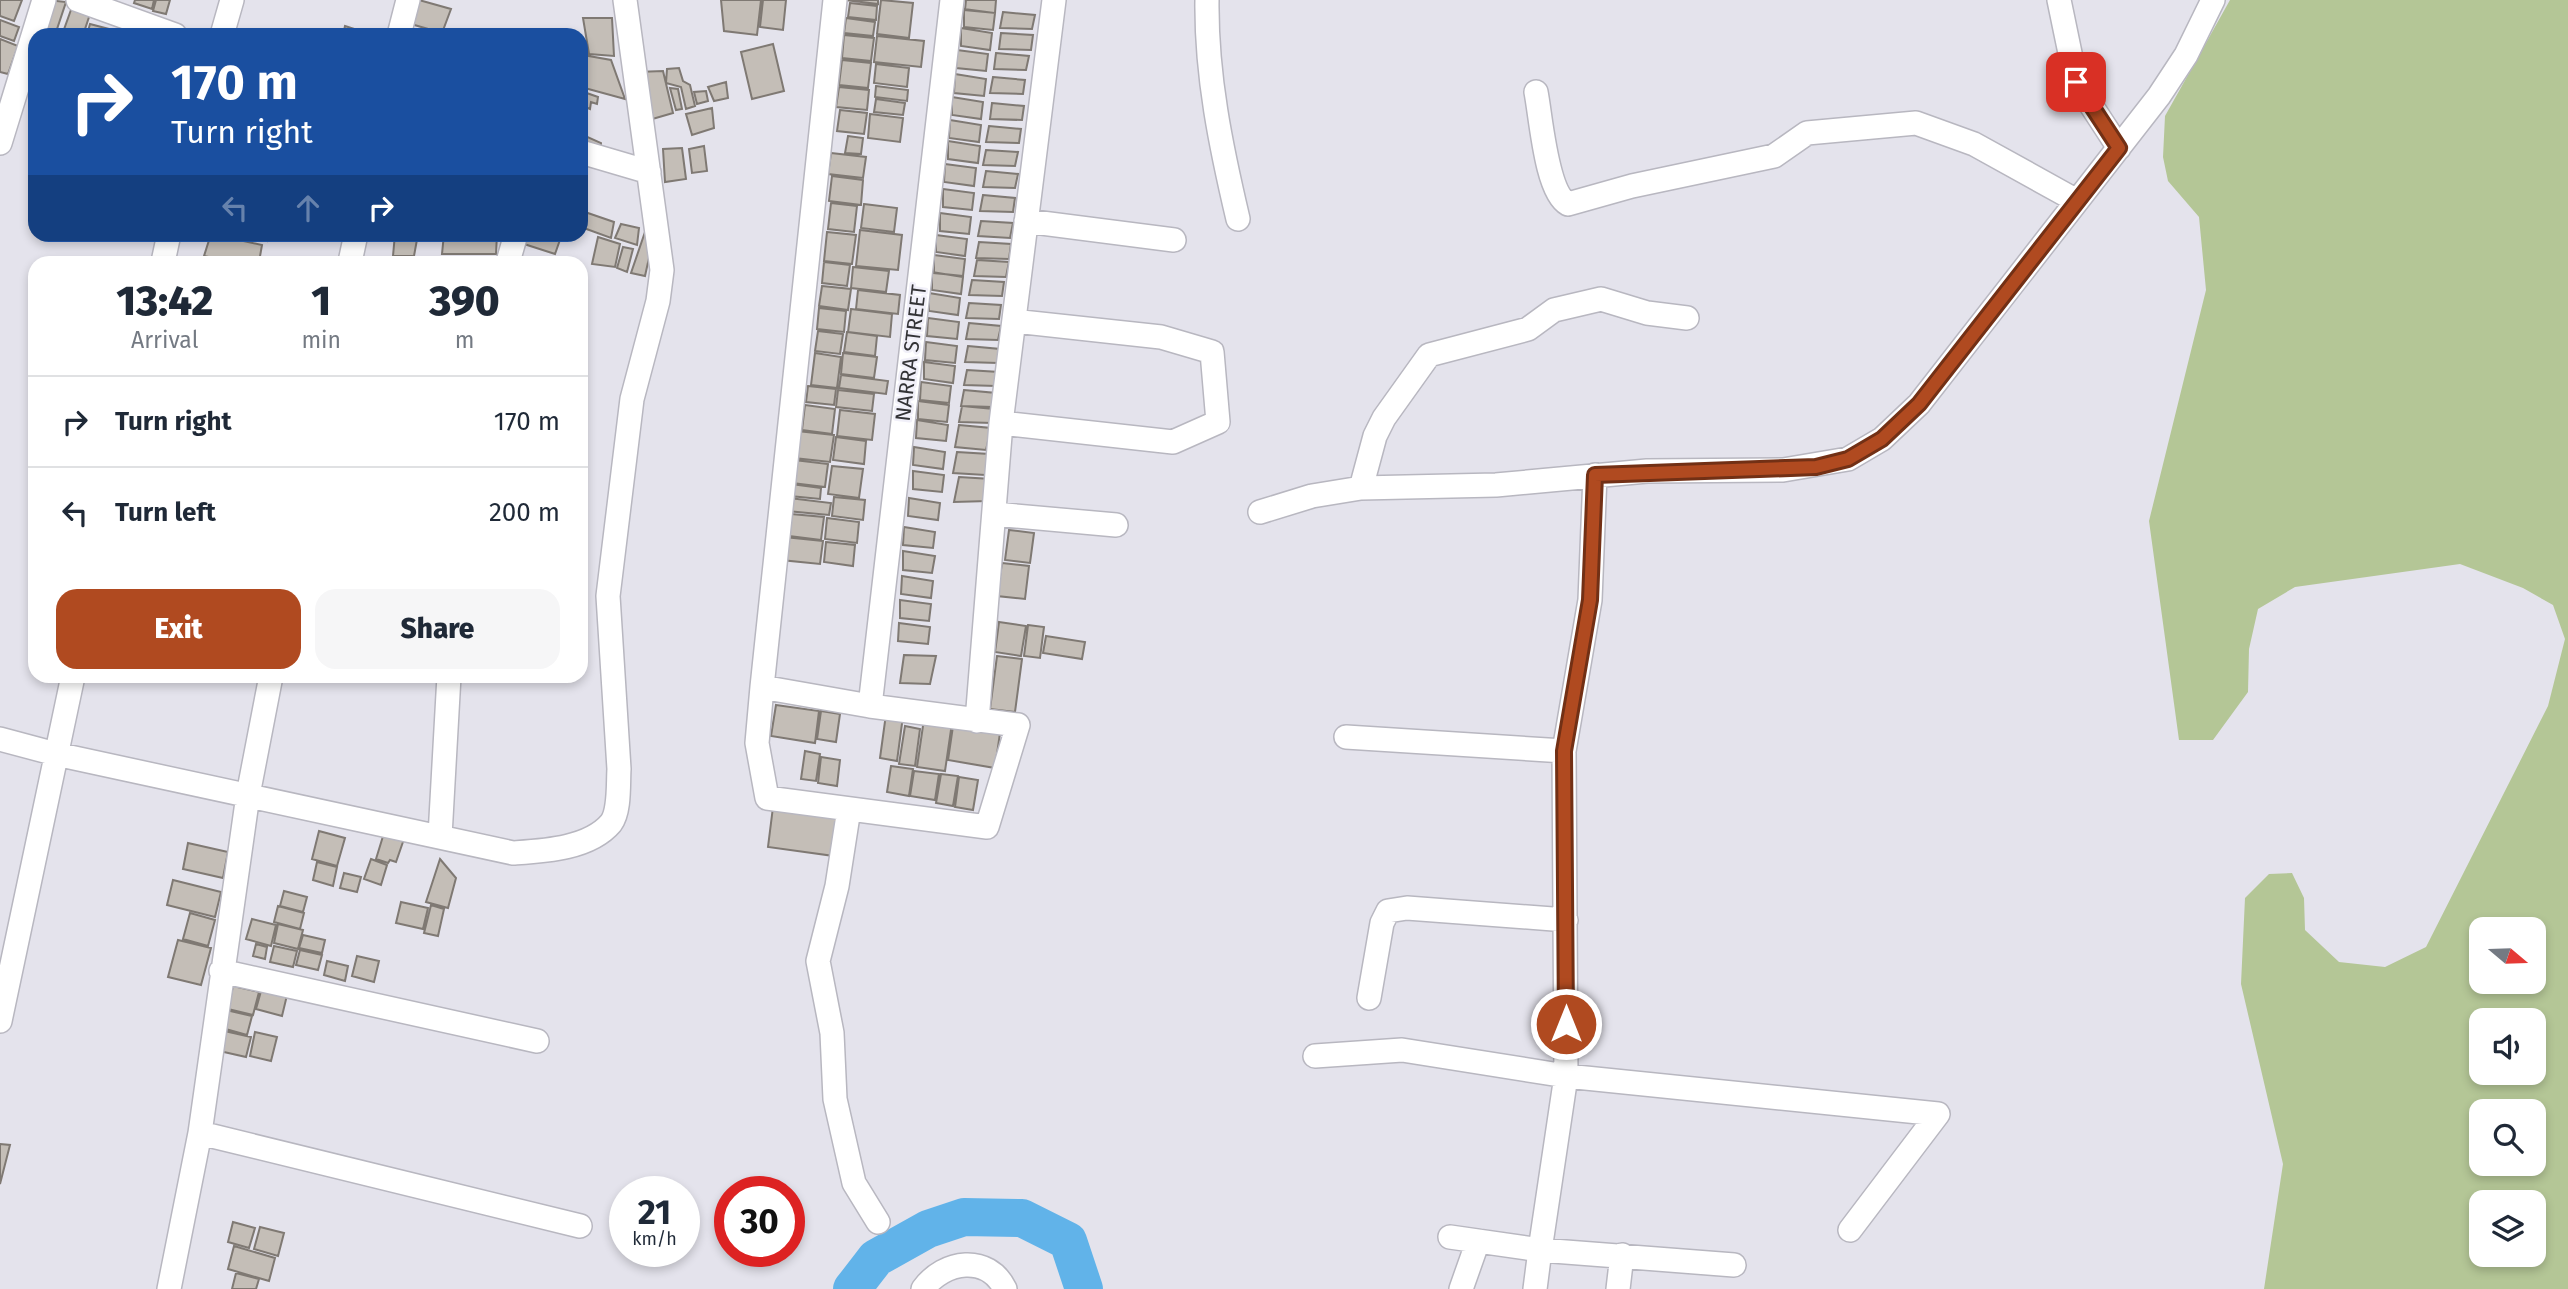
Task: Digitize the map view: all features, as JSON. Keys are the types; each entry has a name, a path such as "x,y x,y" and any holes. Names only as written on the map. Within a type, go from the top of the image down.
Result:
{"street":[{"path":"35,28 44,0"},
{"path":"78,0 156,28"},
{"path":"224,28 233,0"},
{"path":"401,28 408,0"},
{"path":"0,739 56,754 513,853 555,850 593,836 612,822 618,797 619,769 608,596 632,399 658,300 662,270 625,0"},
{"path":"762,687 870,706 1018,725 987,827 767,798 757,743 762,687 835,0"},
{"name":"NARRA STREET","path":"870,706 951,0"},
{"path":"976,721 1001,423 1054,0"},
{"path":"1207,0 1207,29 1217,127 1238,219"},
{"path":"2060,0 2076,82 2119,148"},
{"path":"1260,512 1312,496 1361,488 1496,485 1595,475 1783,470 1848,459 1882,439 1919,404 2119,148 2186,55 2213,0"},
{"path":"0,143 28,52"},
{"path":"1536,92 1553,186 1560,200 1568,204 1632,186 1774,156 1807,133 1916,123 1974,144 2077,201"},
{"path":"588,154 649,172"},
{"path":"1026,221 1174,240"},
{"path":"1361,488 1375,436 1384,418 1429,355 1528,329 1555,310 1601,299 1647,313 1687,318"},
{"path":"1001,423 1172,442 1217,422 1212,352 1161,337 1014,321"},
{"path":"1535,1289 1566,1076 1564,751 1590,600 1595,475"},
{"path":"994,514 1116,525"},
{"path":"0,1021 72,683"},
{"path":"169,1289 200,1133 248,795 270,683"},
{"path":"440,836 449,683"},
{"path":"1346,737 1564,751"},
{"path":"849,809 837,886 818,961 832,1033 835,1099 854,1183 878,1222"},
{"path":"1369,998 1382,923 1388,911 1407,908 1566,920"},
{"path":"221,971 537,1041"},
{"path":"1315,1056 1402,1050 1566,1076 1938,1114 1850,1230"},
{"path":"200,1133 580,1226"},
{"path":"1450,1237 1540,1250 1734,1265"},
{"path":"1461,1289 1478,1241"},
{"path":"1618,1289 1622,1255"},
{"path":"923,1289 932,1277 954,1265 984,1267 1001,1280 1005,1289"}],"green space":[{"path":"2230,0 2568,0 2568,1289 2264,1289 2283,1164 2241,984 2245,898 2269,874 2292,873 2304,898 2305,930 2339,962 2385,967 2426,947 2548,706 2565,639 2553,605 2523,588 2460,564 2295,587 2258,609 2249,649 2248,692 2213,740 2179,740 2149,521 2206,290 2199,217 2168,181 2163,157 2165,116"}],"building":[{"path":"0,0 22,0 14,21 0,16"},
{"path":"47,0 66,2 57,28 44,28"},
{"path":"135,0 154,0 152,9 134,3"},
{"path":"156,0 170,0 166,14 153,11"},
{"path":"419,0 451,9 444,28 425,28 411,24"},
{"path":"721,0 761,0 757,35 724,31"},
{"path":"763,0 786,0 783,30 760,27"},
{"path":"845,0 878,0 878,4"},
{"path":"881,0 913,3 909,38 877,34"},
{"path":"966,0 996,0 995,13 965,10"},
{"path":"850,3 877,6 876,20 848,17"},
{"path":"72,7 90,14 85,28 64,28"},
{"path":"964,9 995,13 993,30 964,27"},
{"path":"1003,12 1035,15 1032,29 1000,28"},
{"path":"583,18 612,18 614,56 589,54 588,28 585,28"},
{"path":"846,18 875,22 873,36 844,33"},
{"path":"0,20 19,27 14,41 0,36"},
{"path":"90,24 105,28 89,28"},
{"path":"961,28 992,33 990,50 961,46"},
{"path":"1001,33 1033,35 1031,50 999,49"},
{"path":"844,35 874,38 871,61 842,58"},
{"path":"877,36 924,41 921,67 874,62"},
{"path":"0,39 18,46 8,74 0,72"},
{"path":"773,44 784,91 752,99 741,52"},
{"path":"957,50 988,54 986,71 956,68"},
{"path":"996,53 1029,56 1026,70 994,69"},
{"path":"588,56 611,60 625,99 588,89"},
{"path":"842,60 871,63 868,88 839,85"},
{"path":"876,64 909,68 907,87 874,83"},
{"path":"679,68 683,81 690,85 695,106 686,109 681,87 666,83 667,69"},
{"path":"663,71 673,113 649,120 637,72"},
{"path":"955,74 986,79 984,96 954,93"},
{"path":"993,77 1025,80 1023,94 990,93"},
{"path":"726,82 728,98 714,101 708,87"},
{"path":"876,86 908,90 907,101 875,97"},
{"path":"839,87 869,90 867,110 836,107"},
{"path":"670,88 678,89 682,109 676,110"},
{"path":"706,91 708,101 697,104 694,92"},
{"path":"588,93 598,97 597,104 591,102 590,109"},
{"path":"952,97 983,102 981,119 952,115"},
{"path":"876,99 905,103 903,115 874,112"},
{"path":"992,103 1024,106 1022,120 990,119"},
{"path":"712,108 714,128 692,135 686,114"},
{"path":"840,110 867,113 864,134 837,131"},
{"path":"870,114 903,118 900,142 868,138"},
{"path":"950,120 981,125 979,142 949,138"},
{"path":"989,126 1021,129 1019,143 986,142"},
{"path":"848,136 863,138 861,154 845,153"},
{"path":"588,137 601,143 600,152 588,149"},
{"path":"948,141 980,146 978,163 948,159"},
{"path":"704,146 707,171 692,173 689,149"},
{"path":"682,148 686,179 665,182 663,149"},
{"path":"986,150 1018,152 1015,166 983,165"},
{"path":"831,153 866,157 863,178 828,174"},
{"path":"945,164 976,168 974,186 944,182"},
{"path":"986,171 1018,174 1015,188 983,187"},
{"path":"832,176 863,180 861,205 829,201"},
{"path":"943,189 974,193 972,210 943,207"},
{"path":"983,195 1015,198 1013,212 980,211"},
{"path":"831,203 857,206 854,232 828,229"},
{"path":"864,204 897,208 894,232 861,228"},
{"path":"588,213 614,222 611,238 588,230"},
{"path":"940,213 971,217 969,234 940,231"},
{"path":"981,221 1013,223 1010,238 978,236"},
{"path":"621,224 639,228 637,245 615,238"},
{"path":"860,230 902,235 898,270 856,266"},
{"path":"645,232 654,235 645,276 631,273"},
{"path":"827,232 856,235 852,264 824,261"},
{"path":"936,235 967,239 965,256 936,252"},
{"path":"598,237 620,244 615,267 592,264"},
{"path":"208,242 248,242 262,245 260,256 204,256"},
{"path":"394,242 417,242 414,256 393,256"},
{"path":"443,242 497,242 496,254 442,254"},
{"path":"521,242 559,242 555,254"},
{"path":"979,242 1011,244 1009,259 976,258"},
{"path":"623,247 633,249 627,272 617,268"},
{"path":"934,255 965,259 963,276 934,273"},
{"path":"977,260 1009,262 1006,277 974,276"},
{"path":"824,262 850,265 847,286 822,283"},
{"path":"853,267 889,271 886,292 851,288"},
{"path":"932,272 963,277 961,294 932,290"},
{"path":"972,280 1004,282 1002,296 969,295"},
{"path":"822,286 851,289 848,310 819,306"},
{"path":"858,290 900,295 898,314 856,309"},
{"path":"929,293 960,298 958,315 929,311"},
{"path":"969,303 1001,305 999,319 966,318"},
{"path":"819,308 846,311 844,332 817,329"},
{"path":"851,309 892,314 890,337 848,332"},
{"path":"928,318 959,322 957,339 927,336"},
{"path":"969,323 1001,326 998,340 966,339"},
{"path":"818,331 843,334 840,354 815,351"},
{"path":"847,332 877,336 875,356 844,352"},
{"path":"926,342 957,346 955,363 925,360"},
{"path":"968,346 1000,349 998,363 965,362"},
{"path":"815,353 841,357 837,388 811,385"},
{"path":"843,353 877,357 874,378 841,374"},
{"path":"924,362 955,366 953,383 924,379"},
{"path":"967,370 999,372 996,386 964,385"},
{"path":"841,375 888,381 886,394 839,388"},
{"path":"921,382 951,386 949,403 920,400"},
{"path":"808,386 836,389 834,405 806,402"},
{"path":"838,390 874,394 872,411 836,407"},
{"path":"964,390 996,393 993,407 961,406"},
{"path":"918,401 949,405 947,422 918,419"},
{"path":"805,405 835,409 832,434 802,430"},
{"path":"962,406 994,409 992,423 959,422"},
{"path":"840,410 875,414 872,440 837,436"},
{"path":"917,420 948,425 946,441 916,438"},
{"path":"959,425 991,428 986,450 955,447"},
{"path":"797,431 834,435 830,462 794,458"},
{"path":"836,437 866,441 864,464 833,460"},
{"path":"914,447 945,452 943,469 913,465"},
{"path":"957,452 989,454 985,475 953,473"},
{"path":"794,460 828,464 825,487 792,483"},
{"path":"832,466 863,469 859,498 828,494"},
{"path":"913,471 944,475 942,492 913,489"},
{"path":"959,477 991,479 988,501 954,502"},
{"path":"791,484 821,488 820,499 790,496"},
{"path":"834,497 865,500 863,520 832,516"},
{"path":"789,498 831,503 829,515 787,511"},
{"path":"909,498 940,503 938,520 908,516"},
{"path":"791,514 824,517 821,540 789,536"},
{"path":"827,518 859,522 857,543 825,539"},
{"path":"904,527 935,532 933,548 903,545"},
{"path":"1009,530 1034,533 1030,563 1005,560"},
{"path":"784,537 823,541 820,564 781,560"},
{"path":"826,542 855,545 853,566 824,562"},
{"path":"903,551 935,556 932,573 903,570"},
{"path":"1002,563 1029,566 1025,599 997,596"},
{"path":"902,576 933,581 931,598 901,594"},
{"path":"900,600 931,604 929,621 900,618"},
{"path":"999,622 1026,626 1021,656 995,652"},
{"path":"899,623 930,627 928,644 898,641"},
{"path":"1028,625 1044,627 1040,658 1024,656"},
{"path":"1046,636 1085,642 1082,659 1043,653"},
{"path":"904,655 936,656 930,684 900,683"},
{"path":"997,656 1022,659 1015,712 990,709"},
{"path":"776,705 819,711 815,743 771,736"},
{"path":"821,711 840,714 836,742 817,739"},
{"path":"886,714 903,716 897,761 880,758"},
{"path":"924,719 952,723 945,771 917,767"},
{"path":"905,726 920,729 915,766 899,764"},
{"path":"953,726 1000,733 995,768 948,760"},
{"path":"805,751 820,754 816,781 801,779"},
{"path":"821,757 840,760 837,786 818,783"},
{"path":"891,766 913,769 909,796 887,792"},
{"path":"914,771 939,774 935,800 910,796"},
{"path":"941,774 958,776 953,806 936,803"},
{"path":"959,777 978,780 973,810 955,807"},
{"path":"773,807 839,815 834,856 768,847"},
{"path":"319,831 345,838 337,866 312,859"},
{"path":"384,833 404,839 396,862 390,860 388,863 376,859"},
{"path":"188,843 228,852 223,878 183,869"},
{"path":"371,859 387,865 381,885 364,879"},
{"path":"440,859 456,878 448,908 426,902"},
{"path":"317,862 337,867 333,886 313,880"},
{"path":"344,873 361,877 357,892 340,888"},
{"path":"173,880 221,892 215,917 167,905"},
{"path":"284,891 307,897 303,912 280,906"},
{"path":"401,902 428,908 423,929 396,923"},
{"path":"431,905 444,909 438,936 424,933"},
{"path":"278,906 304,913 300,929 274,922"},
{"path":"190,913 215,920 208,946 183,939"},
{"path":"252,919 276,925 271,946 246,939"},
{"path":"278,924 303,930 298,949 274,943"},
{"path":"303,935 325,940 322,953 299,948"},
{"path":"178,940 211,948 201,985 168,977"},
{"path":"256,944 267,947 265,959 253,956"},
{"path":"274,946 297,951 293,967 270,962"},
{"path":"300,950 322,955 318,970 296,965"},
{"path":"357,956 379,961 374,982 352,976"},
{"path":"327,961 348,966 345,981 324,975"},
{"path":"263,984 288,991 282,1016 256,1009"},
{"path":"233,986 259,992 253,1015 228,1009"},
{"path":"226,1010 252,1016 247,1035 222,1028"},
{"path":"220,1030 251,1037 246,1057 215,1050"},
{"path":"255,1032 277,1037 271,1061 250,1056"},
{"path":"0,1144 10,1145 0,1184"},
{"path":"233,1222 255,1228 249,1248 228,1242"},
{"path":"260,1227 284,1233 278,1256 254,1249"},
{"path":"234,1246 275,1258 269,1281 228,1269"},
{"path":"236,1273 259,1279 256,1289 232,1289"}],"waterway":[{"path":"852,1289 876,1258 928,1229 964,1217 1022,1218 1068,1241 1084,1289"}],"route":[{"path":"1566,1024 1564,751 1590,600 1595,475 1647,471 1783,470 1816,467 1848,459 1882,439 1919,404 2119,148 2076,82"}]}
